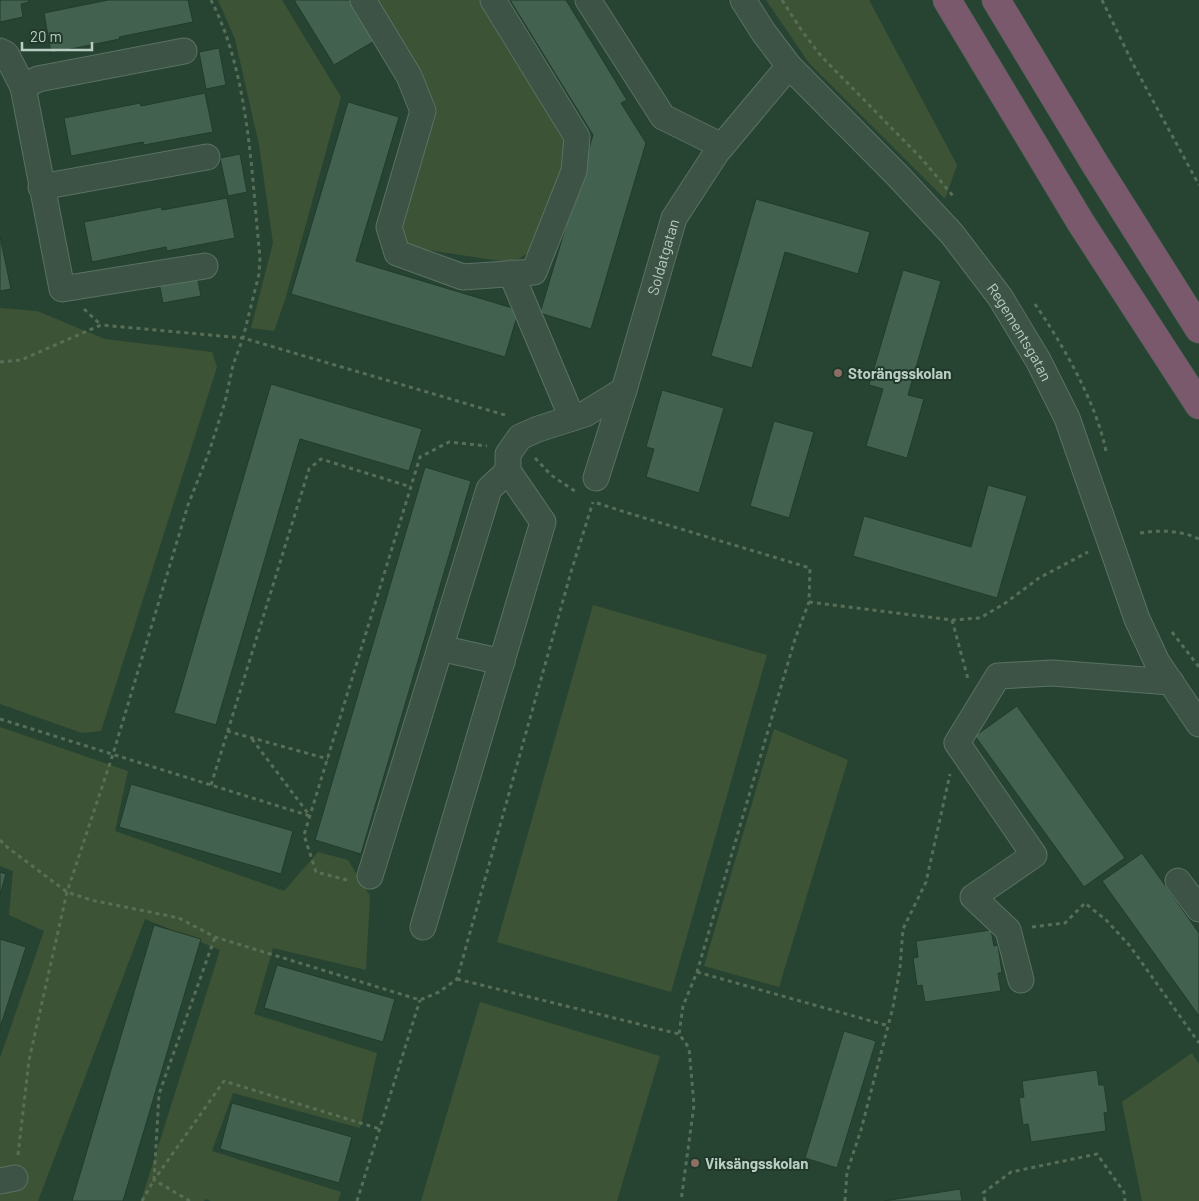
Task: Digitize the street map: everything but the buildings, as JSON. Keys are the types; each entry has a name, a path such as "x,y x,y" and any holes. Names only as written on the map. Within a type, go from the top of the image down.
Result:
{"highway":[{"path":"948,0 1081,222 1199,405"},
{"path":"996,0 1095,164 1199,329"}],"street":[{"path":"364,0 409,76 423,111 388,228 397,253 463,277 534,272 574,171 577,137 493,0"},
{"path":"588,0 663,117 722,146"},
{"name":"Regementsgatan","path":"743,0 764,33 789,66 946,226 1000,297 1038,360 1067,418 1137,619 1157,662 1199,724"},
{"path":"23,87 38,79 184,50"},
{"path":"0,51 6,54 23,87 62,289 204,266"},
{"name":"Soldatgatan","path":"592,492 674,218 722,146 789,66"},
{"path":"41,186 207,157"},
{"path":"511,273 572,418"},
{"path":"423,927 542,522 508,471 508,454 520,438 538,429 586,414 624,390"},
{"path":"370,876 489,489 508,471"},
{"path":"440,648 502,662"},
{"path":"1021,980 1008,930 973,897 1034,855 957,743 998,676 1052,673 1170,682"},
{"path":"1178,881 1199,909"}],"path":[{"path":"8,1180 29,1060 67,892 113,754 188,505 209,452 225,402 233,365 243,338 259,274 260,258 244,102 228,37 211,0"},
{"path":"1102,0 1133,64 1199,185"},
{"path":"0,362 21,360 101,325 243,338 505,415 536,460 551,475 577,492"},
{"path":"370,876 344,880 316,872 304,835 420,457 449,442 488,446 508,471"},
{"path":"211,786 309,469 320,459 411,487"},
{"path":"0,840 67,892 91,900 179,918 215,936 420,1000 439,992 456,979 592,492 628,514 810,568 809,602 795,639 697,972 683,1006 679,1034"},
{"path":"1140,534 1159,531 1174,532 1199,539"},
{"path":"809,602 952,620 980,618 1004,604 1039,578 1090,551"},
{"path":"952,620 969,682"},
{"path":"0,719 310,816"},
{"path":"227,731 328,759"},
{"path":"251,737 310,816"},
{"path":"845,1201 847,1172 861,1130 889,1026 900,968 903,929 926,882 957,743"},
{"path":"1008,930 1065,923 1085,904 1106,920 1130,946 1199,1043"},
{"path":"154,1180 159,1094 215,936"},
{"path":"697,972 889,1026"},
{"path":"456,979 679,1034 690,1048 694,1105 681,1201"},
{"path":"357,1201 420,1000"},
{"path":"142,1201 154,1180 224,1081 380,1129"},
{"path":"985,1201 983,1193 1011,1172 1097,1154 1124,1192 1125,1201"},
{"path":"154,1180 190,1201"}],"green space":[{"path":"218,0 282,0 341,97 285,300 274,331 251,328 273,243 259,145 235,39"},
{"path":"368,0 484,0 564,131 569,151 532,250 513,263 402,246 395,227 427,106"},
{"path":"766,0 869,0 957,165 945,199 809,63"},
{"path":"0,308 37,311 105,339 212,352 217,367 101,731 82,733 0,704"},
{"path":"593,605 767,655 671,992 497,942"},
{"path":"0,727 128,771 115,831 284,891 318,852 348,860 370,896 366,970 273,948 254,1014 377,1053 360,1128 233,1093 212,1151 341,1192 338,1201 211,1201 205,1199 204,1201 141,1201 220,950 145,919 38,1201 0,1201 0,1058 44,931 9,915 13,871 0,866"},
{"path":"774,729 848,760 779,987 704,966"},
{"path":"480,1002 660,1056 617,1201 421,1201"},
{"path":"1192,1053 1199,1064 1199,1201 1142,1201 1122,1102"}],"place":[{"name":"Storängsskolan","path":"838,373"},
{"name":"Viksängsskolan","path":"695,1163"}]}
